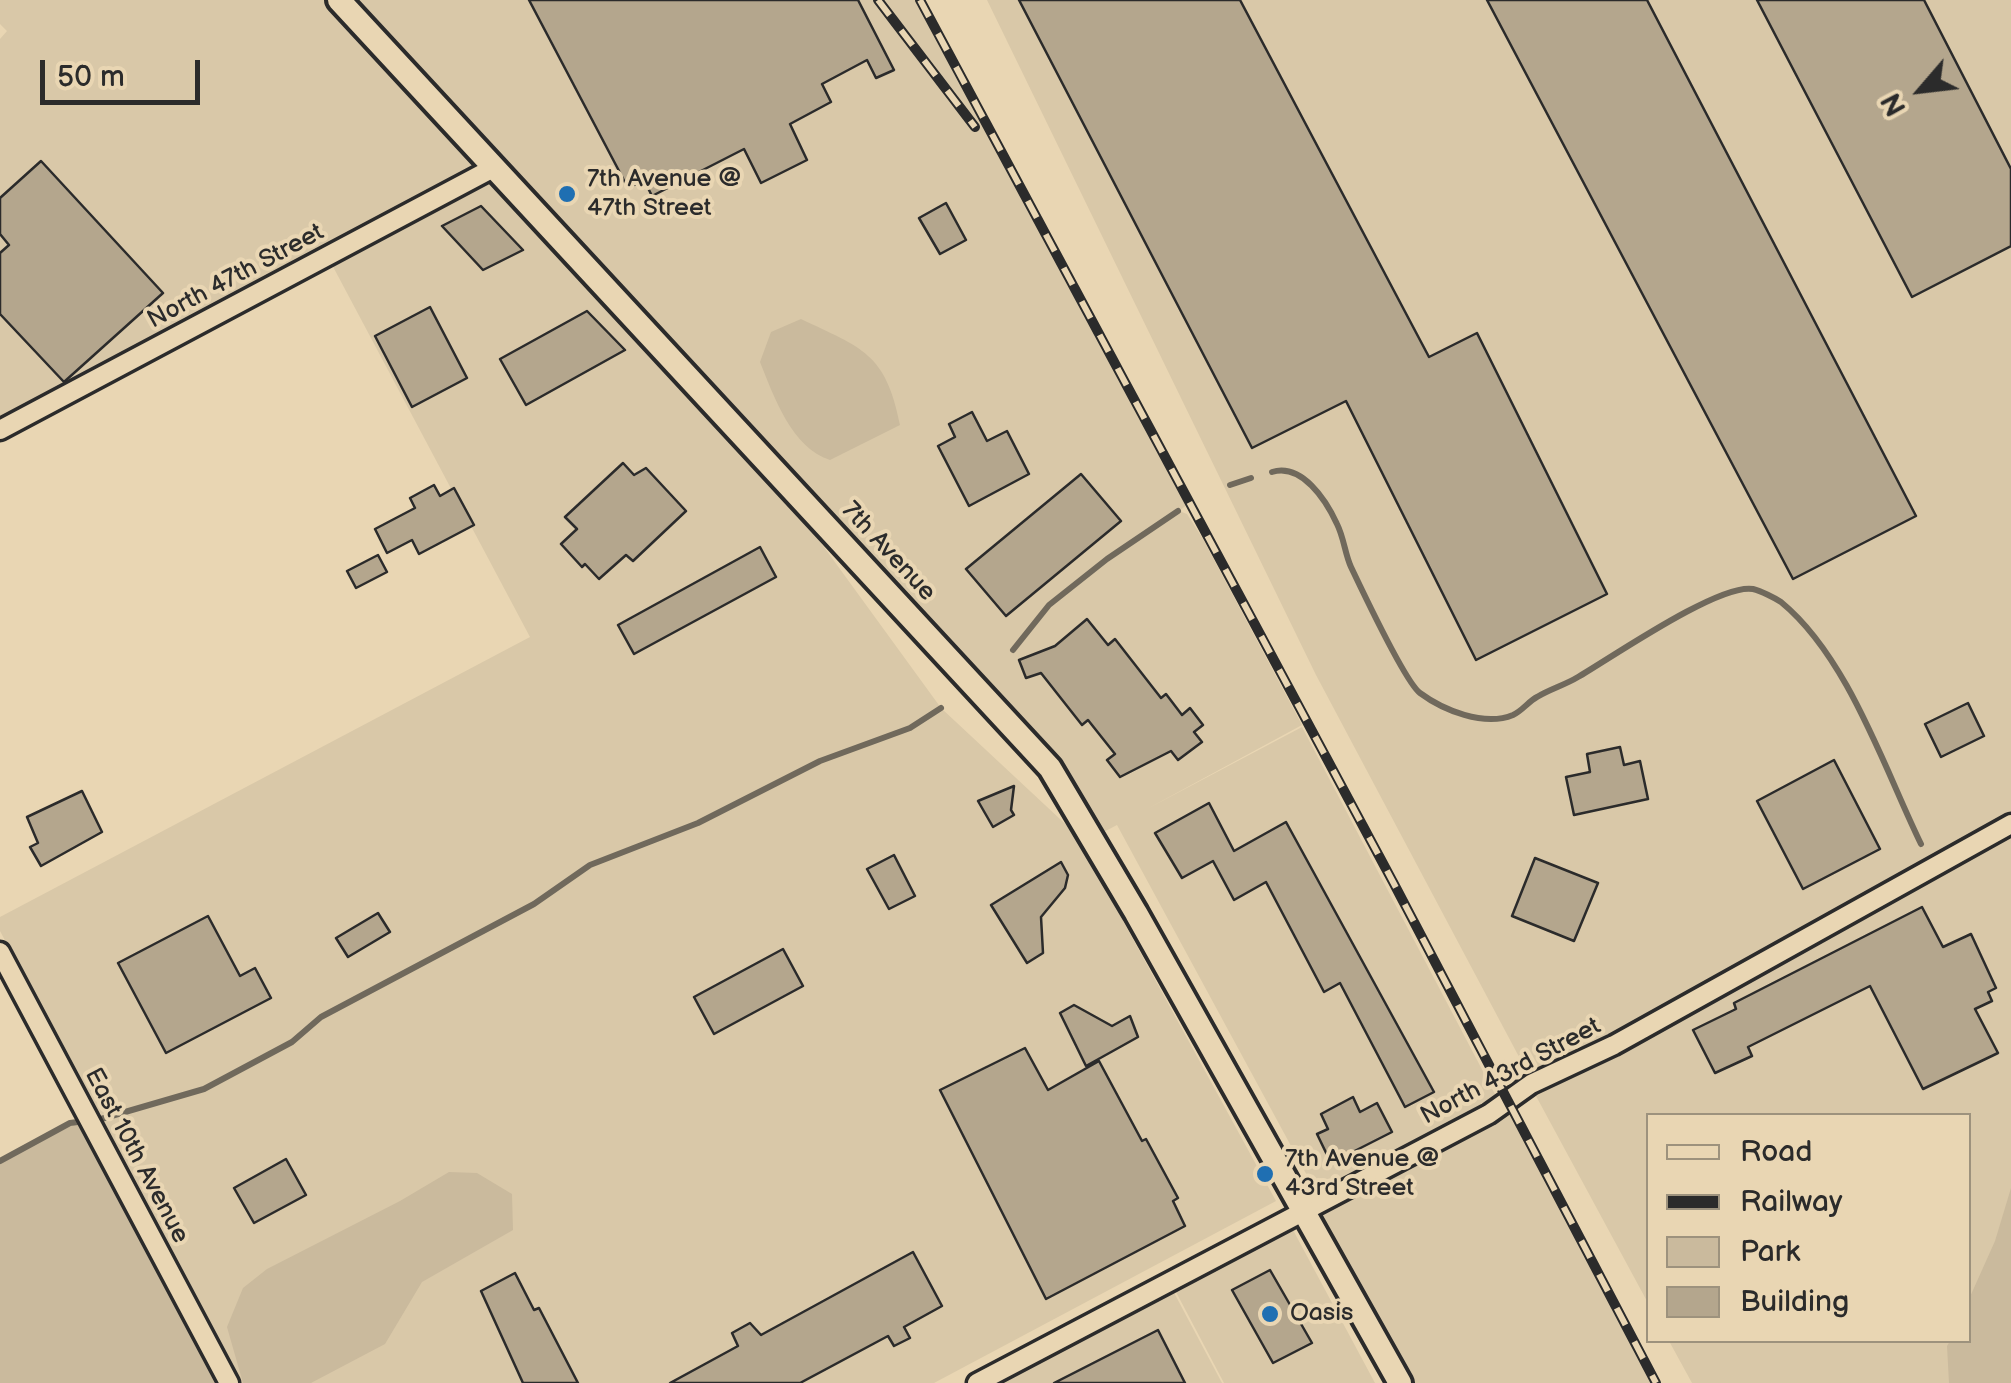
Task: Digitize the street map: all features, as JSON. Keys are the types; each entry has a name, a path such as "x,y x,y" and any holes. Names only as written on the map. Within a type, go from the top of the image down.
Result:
{"street":[{"name":"7th Avenue","path":"339,0 1050,768 1224,1067 1301,1212 1400,1383"},
{"name":"North 47th Street","path":"0,430 496,167"},
{"name":"North 43rd Street","path":"976,1383 1489,1114 1531,1084 1614,1045 2011,824"},
{"name":"East 10th Avenue","path":"0,952 228,1383"}],"shaded area":[{"path":"0,0 328,0 489,170 0,424 0,39 7,31 0,24"},
{"path":"342,0 917,0 1188,504 1179,511 1187,514 1203,539 1302,725 1147,809 1302,727 1497,1098 1316,1192 1117,825 1094,837 1045,762"},
{"path":"987,0 2011,0 2011,1383 1692,1383 1670,1343 1971,1343 1971,1113 1646,1113 1646,1299 1536,1096 1939,874 1534,1085 1316,675"},
{"path":"496,171 773,477 941,708 1075,833 1276,1201 934,1383 240,1383 0,931 0,917 530,637 330,261"},
{"path":"1507,1106 1652,1383 1407,1383 1316,1210"},
{"path":"1293,1230 1375,1383 1224,1383 1176,1292"},
{"path":"1171,1287 1222,1383 985,1383"}],"green space":[{"path":"801,319 855,346 879,367 900,425 830,460 805,445 786,420 760,362 771,332"},
{"path":"81,1121 224,1383 0,1383 0,1161"},
{"path":"449,1172 477,1173 512,1194 513,1230 422,1282 385,1344 311,1383 243,1383 227,1327 243,1288 267,1269"},
{"path":"2011,1188 2011,1383 1949,1383 1947,1346 1971,1343 1971,1295 1995,1241"}],"building":[{"path":"529,0 858,0 894,70 876,78 867,60 822,84 831,102 790,124 807,160 761,183 744,149 652,196 644,180 628,188"},
{"path":"1019,0 1240,0 1429,357 1477,333 1607,594 1476,660 1346,401 1252,448"},
{"path":"1487,0 1647,0 1916,516 1793,579"},
{"path":"1757,0 1924,0 2011,169 2011,246 1912,297"},
{"path":"41,161 163,293 64,382 0,314 0,253 9,245 0,234 0,198"},
{"path":"946,203 966,240 940,254 919,218"},
{"path":"481,206 523,250 483,270 442,226"},
{"path":"430,307 467,378 412,407 375,336"},
{"path":"587,311 625,350 526,405 500,359"},
{"path":"972,412 987,441 1007,431 1029,474 969,506 938,446 955,437 949,424"},
{"path":"623,463 634,475 646,468 686,511 633,561 626,555 599,579 561,544 577,529 565,517"},
{"path":"1081,474 1121,521 1006,616 966,569"},
{"path":"434,485 440,496 454,488 474,525 419,554 412,540 387,553 375,529 415,508 410,498"},
{"path":"760,547 776,577 634,654 618,625"},
{"path":"378,555 387,572 356,588 347,571"},
{"path":"1087,619 1108,645 1115,639 1161,698 1166,694 1182,715 1190,708 1203,725 1194,732 1202,742 1178,760 1171,751 1120,777 1107,760 1115,754 1088,720 1082,725 1041,673 1026,678 1019,660 1055,646"},
{"path":"1968,703 1984,736 1941,757 1925,724"},
{"path":"1620,747 1624,765 1640,761 1648,799 1574,815 1566,777 1590,772 1587,754"},
{"path":"1834,760 1880,849 1803,889 1757,801"},
{"path":"1014,786 1014,815 993,827 978,801"},
{"path":"82,791 102,832 41,866 30,847 38,843 27,817"},
{"path":"1209,803 1234,851 1286,822 1434,1092 1405,1107 1340,983 1324,992 1266,882 1234,900 1213,861 1182,878 1155,833"},
{"path":"894,855 915,896 889,909 867,869"},
{"path":"1535,858 1598,883 1574,941 1512,916"},
{"path":"1061,862 1068,875 1065,888 1041,917 1043,953 1027,963 991,905"},
{"path":"1922,907 1943,947 1971,934 1996,988 1988,992 1992,1001 1975,1009 1998,1053 1923,1089 1870,986 1748,1047 1752,1056 1715,1073 1693,1030 1736,1009 1734,1003"},
{"path":"378,913 390,932 348,957 336,938"},
{"path":"208,916 240,976 255,968 271,998 166,1053 118,963"},
{"path":"783,949 803,986 714,1034 694,997"},
{"path":"1074,1005 1112,1026 1130,1016 1138,1037 1086,1066 1060,1013"},
{"path":"1025,1048 1048,1090 1099,1061 1178,1198 1173,1201 1185,1226 1046,1299 940,1090"},
{"path":"1353,1097 1360,1112 1377,1103 1392,1132 1331,1163 1317,1134 1328,1129 1321,1114"},
{"path":"286,1159 306,1195 254,1223 234,1188"},
{"path":"913,1252 942,1306 904,1327 910,1338 894,1346 888,1336 800,1383 670,1383 738,1346 732,1333 750,1323 761,1335"},
{"path":"1270,1270 1312,1343 1273,1363 1232,1290"},
{"path":"515,1273 534,1310 539,1308 578,1383 523,1383 481,1291"},
{"path":"1158,1330 1185,1383 1054,1383"}],"waterway":[{"path":"1272,472 1293,473 1320,495 1337,524 1351,567 1374,614 1413,685 1429,699 1464,715 1489,719 1513,715 1537,697 1573,680 1691,609 1737,590 1753,589 1778,600 1805,625 1845,683 1921,844"},
{"path":"1230,485 1251,478"},
{"path":"1013,650 1049,605 1107,559 1178,511"},
{"path":"0,1161 70,1123 101,1119 204,1089 292,1042 321,1017 534,904 590,865 698,823 820,761 910,728 941,708"}],"railway":[{"path":"878,0 975,127"},
{"path":"920,0 1393,882 1656,1383"}],"place":[{"name":"7th Avenue @ 47th Street","path":"567,194"},
{"name":"7th Avenue @ 43rd Street","path":"1265,1174"},
{"name":"Oasis","path":"1270,1314"}]}
